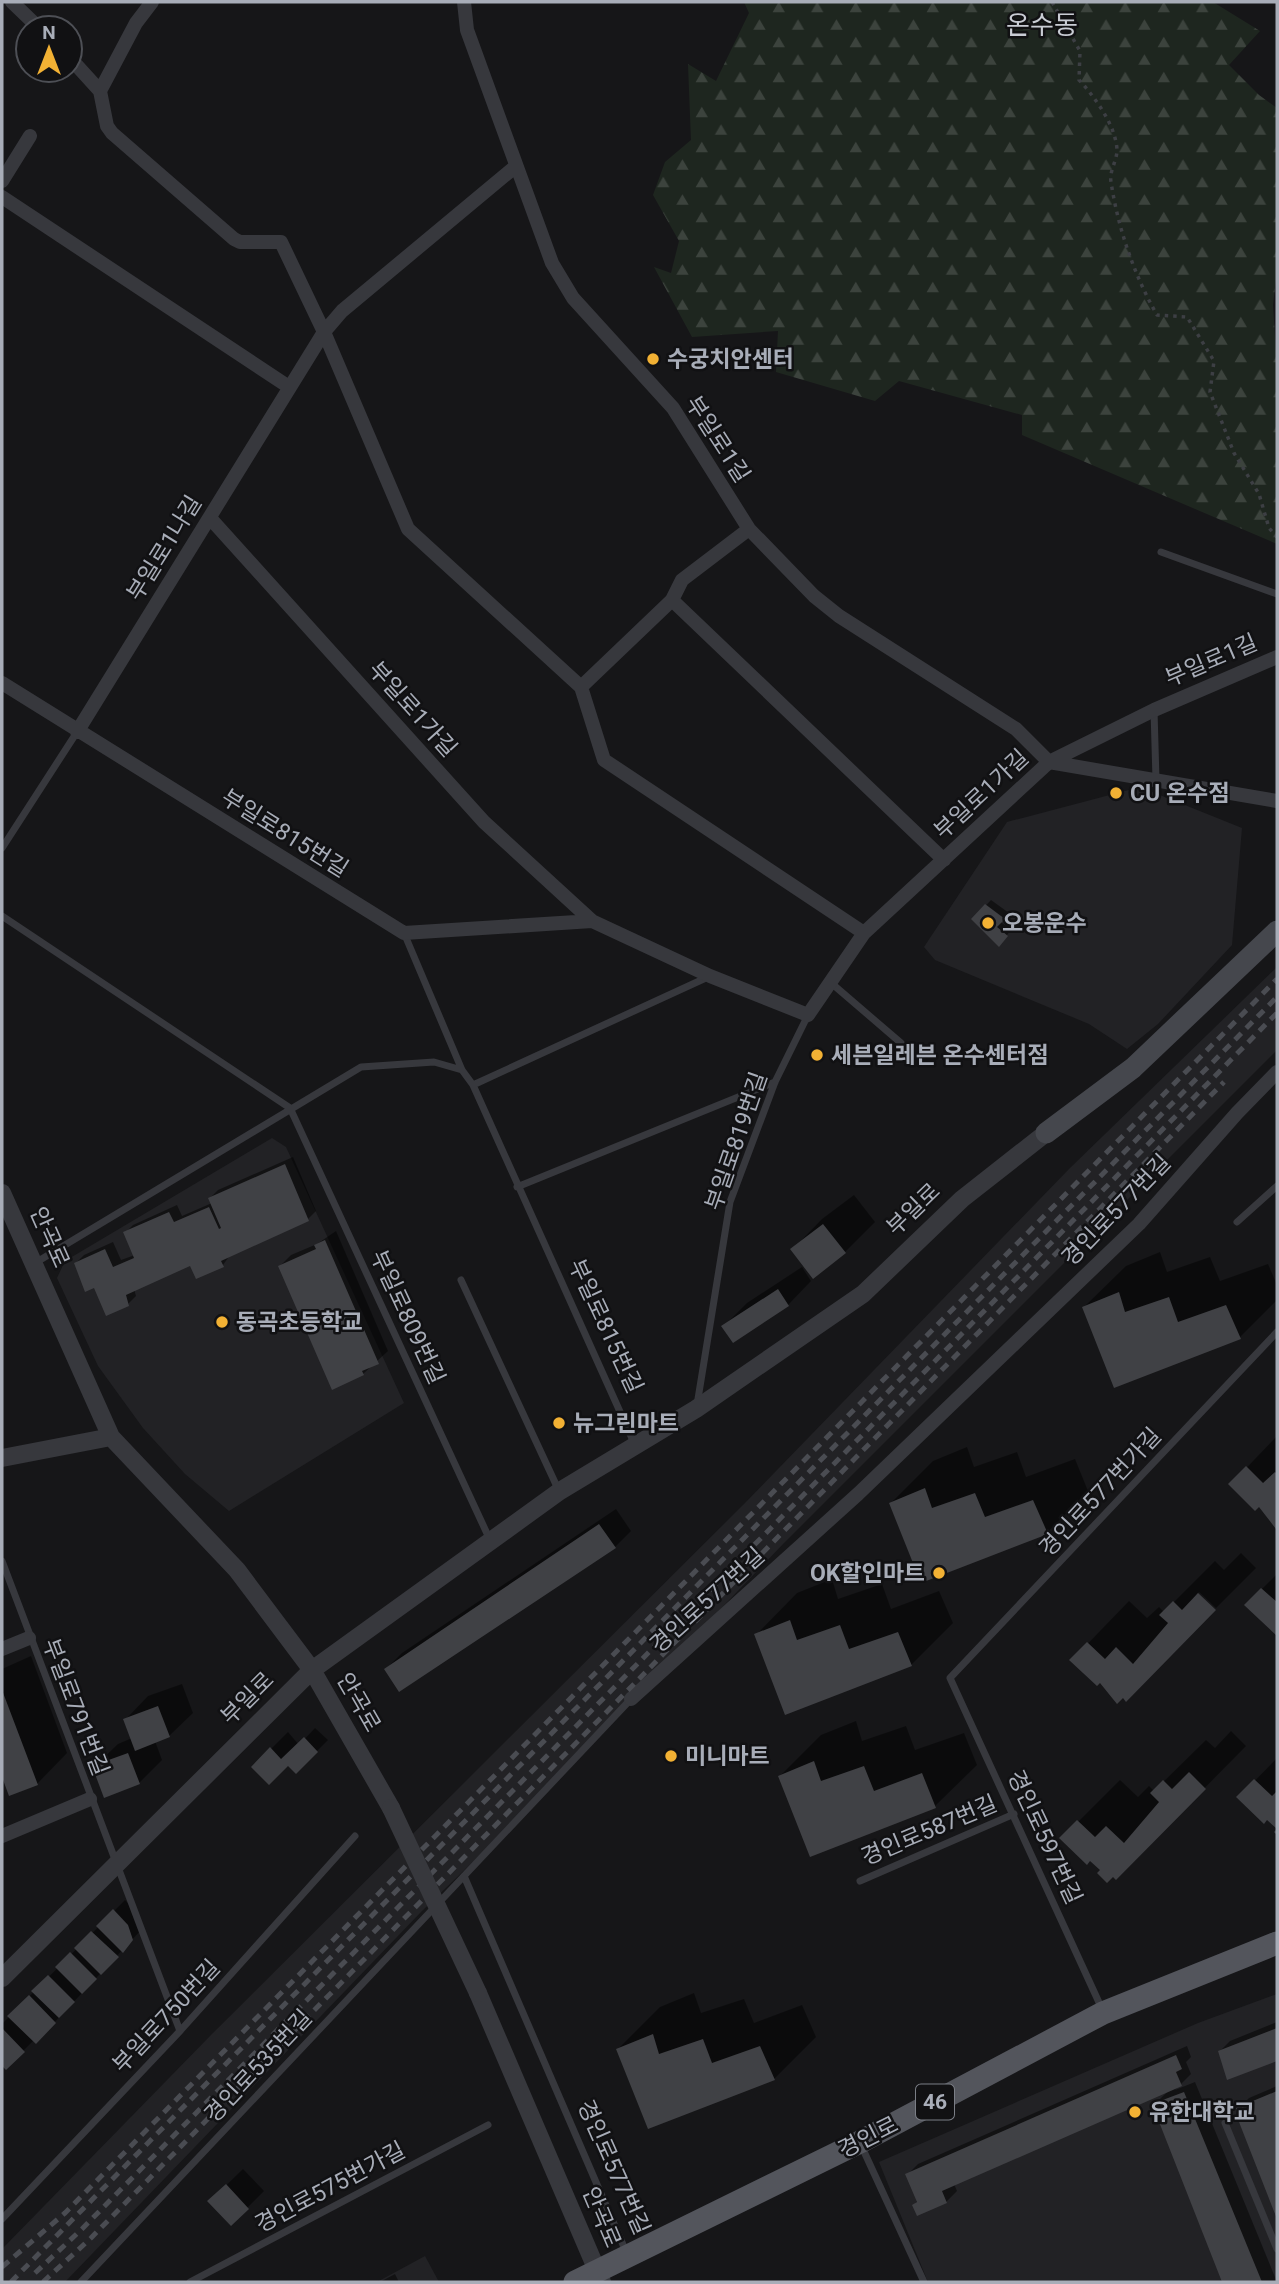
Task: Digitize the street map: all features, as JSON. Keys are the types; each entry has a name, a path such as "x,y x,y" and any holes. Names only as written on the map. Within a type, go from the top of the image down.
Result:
{"main road":[{"name":"부일로","path":"1046,1133 1133,1068 1277,931"},
{"name":"경인로","path":"575,2282 600,2276 627,2254 860,2142 1104,2013 1277,1943"}],"street":[{"path":"100,91 135,23 152,2"},
{"name":"부일로1길","path":"464,2 467,30 516,166 552,263 573,298 673,408 749,529 788,570 831,609 1006,722 1049,762 1154,709 1277,657"},
{"path":"84,73 100,91 107,126 112,133 234,239 240,242 281,242 324,331 408,529 476,594 581,687 604,760 864,933"},
{"path":"2,181 30,136"},
{"name":"부일로1나길","path":"77,732 324,331 342,311 516,166"},
{"path":"2,197 289,387"},
{"name":"부일로1가길","path":"210,518 484,822 592,921 710,976 808,1015 864,933 1049,762"},
{"path":"581,687 672,600 682,580 749,529"},
{"name":"부일로1가길","path":"672,600 944,860"},
{"name":"부일로815번길","path":"2,683 404,933"},
{"path":"1049,762 1277,801"},
{"name":"부일로1가길","path":"404,933 592,921"},
{"name":"경인로577번길","path":"631,1699 858,1494 1139,1224 1277,1072"},
{"name":"부일로","path":"2,1978 312,1670 492,1543 560,1491 696,1409 863,1294 962,1199 1046,1133"},
{"name":"안곡로","path":"2,1193 111,1437 237,1570 312,1670 391,1808 478,1993 600,2276"},
{"path":"2,1458 111,1437"},
{"path":"2,1649 29,1638"},
{"path":"2,1836 90,1799"}],"lane":[{"path":"1161,552 1277,594"},
{"path":"1154,709 1156,781"},
{"path":"2,848 77,732"},
{"path":"2,916 290,1108"},
{"name":"부일로815번길","path":"404,933 462,1070 473,1085 636,1446"},
{"path":"473,1085 710,976"},
{"path":"830,981 901,1042"},
{"name":"부일로819번길","path":"696,1409 730,1202 775,1082 808,1015"},
{"path":"35,1264 361,1067 434,1062 462,1070"},
{"path":"517,1187 775,1082"},
{"name":"부일로809번길","path":"290,1108 492,1543"},
{"path":"1237,1223 1277,1186"},
{"path":"461,1280 560,1491"},
{"name":"경인로577번가길","path":"950,1678 1277,1332"},
{"name":"부일로791번길","path":"2,1561 4,1577 180,2031"},
{"name":"경인로597번길","path":"950,1678 1104,2013"},
{"name":"경인로577번길","path":"627,2254 464,1876 631,1699"},
{"name":"경인로587번길","path":"860,1881 1014,1814"},
{"name":"부일로750번길","path":"2,2219 180,2031 355,1836"},
{"name":"경인로535번길","path":"82,2282 464,1876"},
{"path":"1225,2123 1277,2249"},
{"name":"경인로575번가길","path":"190,2282 488,2125"},
{"path":"860,2142 924,2282"}],"path":[{"path":"1052,2 1080,51 1079,80 1100,103 1117,150 1110,179 1132,264 1143,291 1157,315 1187,317 1214,361 1210,392 1234,453 1259,494 1269,528 1277,537"}],"shaded area":[{"path":"1140,787 1242,828 1232,945 1158,1024 1127,1049 1089,1024 935,960 924,947 1007,822"},
{"path":"1277,967 1277,1050 784,1543 540,1797 422,1911 65,2282 2,2282 2,2249 211,2035 744,1504 1069,1169"},
{"name":"동곡초등학교","path":"272,1138 286,1147 404,1403 229,1511 185,1474 143,1428 98,1366 57,1278 65,1261"},
{"name":"유한대학교","path":"1277,1994 1277,2282 928,2282 879,2162 1198,2023"},
{"path":"425,2256 439,2282 377,2282"}],"green space":[{"path":"744,2 1213,2 1260,31 1229,65 1259,95 1277,108 1277,271 1273,305 1277,367 1277,544 1022,435 1022,415 899,381 875,401 776,372 778,331 692,337 654,267 671,273 679,241 653,195 665,162 691,140 688,64 716,81 749,13"}],"building":[{"name":"오봉운수","path":"985,904 1005,919 997,927 1008,936 999,947 971,919"},
{"path":"285,1164 309,1221 221,1261 224,1267 196,1279 190,1266 126,1295 129,1306 106,1316 94,1288 85,1292 74,1263 105,1249 113,1267 134,1258 123,1232 169,1212 174,1222 209,1207 219,1229 221,1228 208,1198"},
{"path":"823,1224 846,1253 813,1279 790,1249"},
{"path":"325,1240 379,1364 362,1371 364,1375 332,1390 278,1266 316,1249 314,1245"},
{"path":"778,1289 789,1306 733,1343 721,1326"},
{"path":"1119,1292 1125,1312 1169,1297 1178,1322 1226,1305 1241,1339 1114,1388 1082,1307"},
{"path":"1246,1466 1263,1483 1275,1472 1277,1474 1276,1529 1259,1507 1255,1511 1228,1484"},
{"path":"925,1488 932,1508 975,1493 985,1517 1033,1500 1048,1534 921,1583 889,1503"},
{"path":"599,1524 616,1548 399,1692 384,1669"},
{"path":"1261,1588 1277,1602 1277,1636 1244,1605"},
{"path":"1198,1593 1216,1610 1126,1702 1123,1698 1117,1704 1100,1683 1097,1686 1069,1660 1087,1642 1105,1659 1116,1647 1133,1664 1168,1623 1159,1615 1173,1601 1182,1610"},
{"path":"790,1620 797,1640 840,1625 849,1649 898,1632 912,1666 785,1715 754,1634"},
{"path":"2,1690 38,1785 9,1796 2,1777"},
{"path":"158,1706 170,1737 135,1751 123,1719"},
{"path":"304,1737 318,1752 296,1774 288,1766 269,1785 251,1767 270,1747 281,1759"},
{"path":"128,1753 140,1784 104,1798 92,1766"},
{"path":"814,1761 821,1781 864,1766 874,1791 922,1773 936,1808 810,1857 778,1776"},
{"path":"1189,1772 1206,1789 1116,1880 1113,1877 1107,1883 1097,1873 1100,1870 1090,1861 1087,1865 1059,1838 1077,1820 1095,1837 1106,1826 1124,1843 1159,1802 1150,1793 1163,1780 1172,1789"},
{"path":"1254,1779 1272,1796 1277,1791 1277,1829 1267,1820 1264,1824 1236,1797"},
{"path":"113,1909 128,1925 133,1940 123,1953 96,1926"},
{"path":"91,1931 119,1957 101,1975 74,1948"},
{"path":"70,1952 97,1979 82,1994 55,1967"},
{"path":"48,1975 75,2002 59,2018 31,1991"},
{"path":"29,1995 56,2023 36,2044 7,2016"},
{"path":"2,2028 25,2052 6,2070 2,2066"},
{"path":"1277,2028 1277,2061 1227,2080 1218,2051"},
{"path":"653,2034 659,2054 703,2039 712,2063 760,2046 775,2080 648,2129 616,2049"},
{"path":"1176,2055 1182,2069 1176,2072 1182,2086 942,2191 947,2203 917,2216 912,2205 917,2202 905,2174"},
{"path":"1277,2091 1277,2219 1236,2108"},
{"path":"1184,2092 1262,2282 1222,2282 1152,2104"},
{"path":"226,2184 249,2209 231,2226 207,2201"}],"railway":[{"path":"2,2267 65,2213 1277,979"},
{"path":"11,2282 1277,997"},
{"path":"35,2273 82,2229 1277,1013"},
{"path":"43,2282 91,2238 1224,1082"}],"place":[{"name":"수궁치안센터","path":"653,359"},
{"name":"CU 온수점","path":"1116,793"},
{"name":"오봉운수","path":"988,923"},
{"name":"세븐일레븐 온수센터점","path":"817,1055"},
{"name":"동곡초등학교","path":"222,1322"},
{"name":"뉴그린마트","path":"559,1423"},
{"name":"OK할인마트","path":"939,1573"},
{"name":"미니마트","path":"671,1756"},
{"name":"유한대학교","path":"1135,2112"}],"district":[{"name":"온수동","path":"1042,25"}]}
